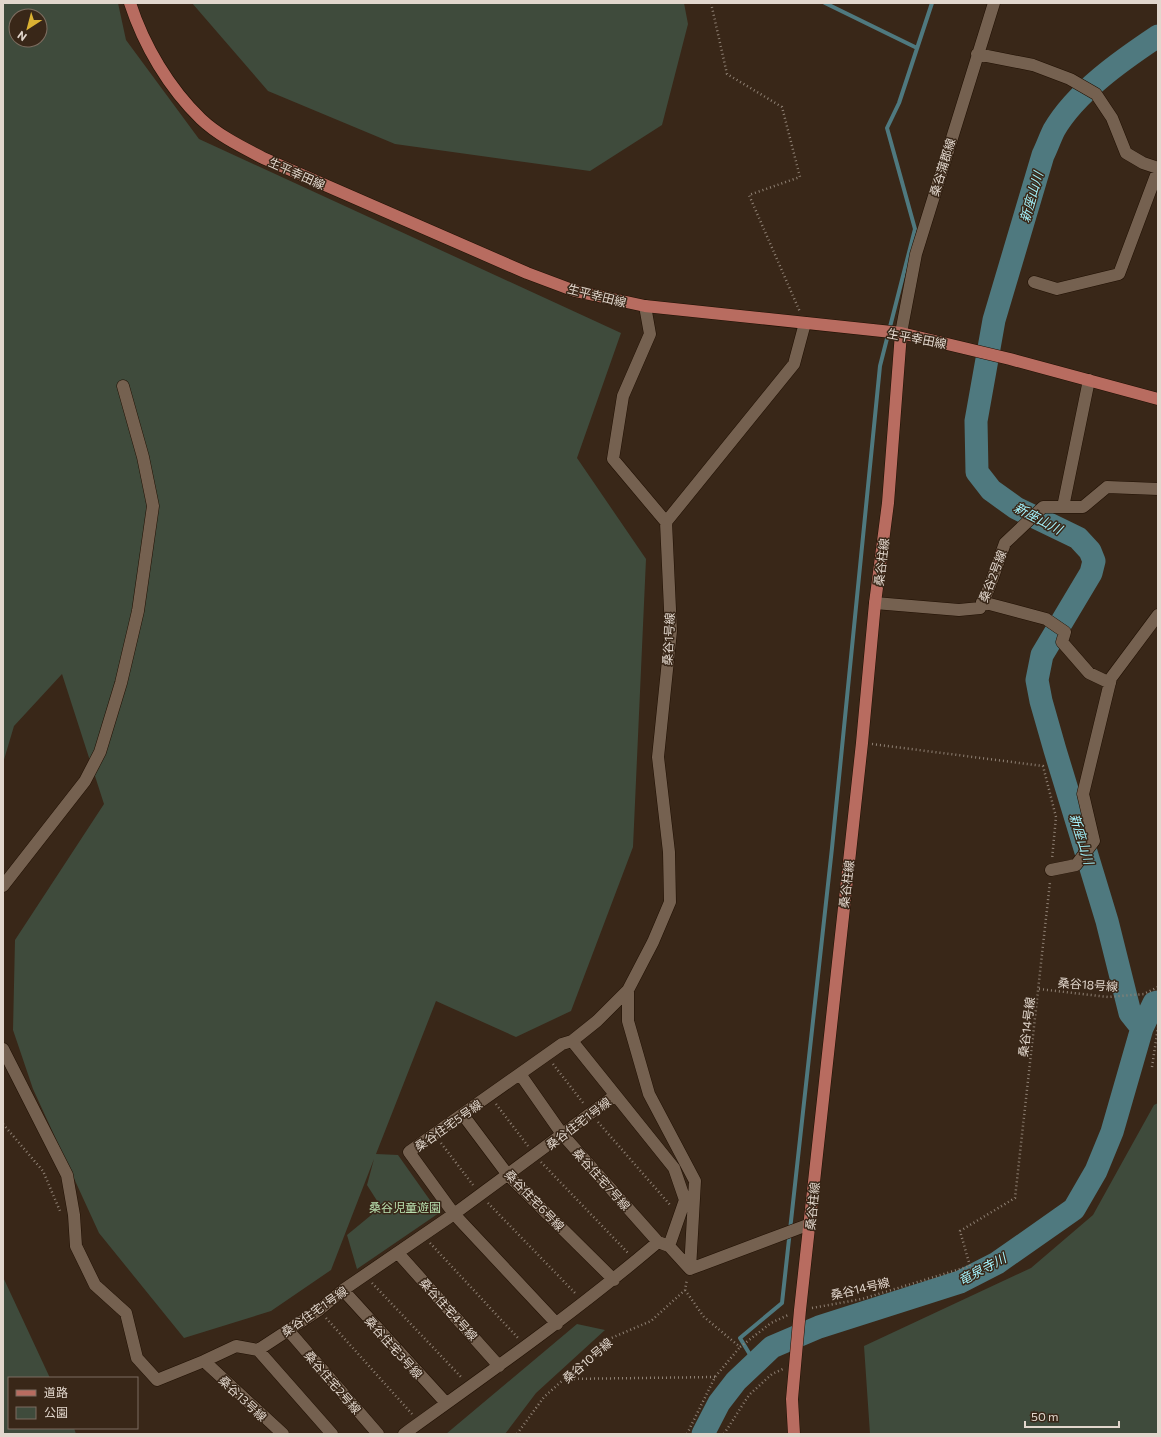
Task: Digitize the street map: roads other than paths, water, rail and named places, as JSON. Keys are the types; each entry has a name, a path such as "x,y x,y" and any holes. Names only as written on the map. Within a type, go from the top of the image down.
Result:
{"main road":[{"name":"生平幸田線","path":"130,3 153,58 178,93 202,120 230,141 263,158 527,273 575,291 645,306 901,334 1010,358 1158,399"},
{"name":"桑谷柱線","path":"794,1434 792,1399 794,1364 862,743 875,603 888,503 901,334"}],"street":[{"name":"桑谷蒲郡線","path":"901,334 916,254 994,3"},
{"path":"977,54 1033,65 1070,79 1096,94 1112,118 1126,153 1143,164 1158,169 1119,274 1057,289 1034,282"},
{"path":"645,306 650,334 623,396 613,459 666,522 794,364 805,323"},
{"path":"1063,507 1090,380"},
{"path":"3,886 84,781 100,752 123,676 138,611 153,506 143,457 123,386"},
{"name":"桑谷2号線","path":"875,603 959,610 980,608 1005,543 1043,507 1083,508 1107,487 1158,489"},
{"name":"桑谷1号線","path":"628,990 653,942 670,902 669,852 658,756 671,631 666,522"},
{"path":"982,602 1046,619 1065,632 1062,642 1089,673 1110,683"},
{"path":"1051,870 1076,865 1094,841 1084,794 1111,678 1158,615"},
{"path":"628,990 628,1021 649,1094 695,1181 690,1269 810,1224"},
{"name":"桑谷住宅5号線","path":"557,1324 454,1214 410,1152 562,1044 572,1041 597,1020 628,990"},
{"path":"572,1041 614,1096"},
{"path":"3,1050 67,1175 74,1215 76,1246 95,1285 126,1314 137,1358 157,1380 236,1346 258,1350 332,1434"},
{"name":"桑谷住宅7号線","path":"520,1074 562,1134 663,1244 690,1269"},
{"name":"桑谷住宅1号線","path":"258,1350 319,1310 343,1290 481,1195 614,1096 674,1168 685,1200 679,1216 663,1244"},
{"name":"桑谷住宅6号線","path":"463,1115 508,1175 614,1280"},
{"path":"404,1434 557,1324 636,1261 663,1244"},
{"name":"桑谷住宅4号線","path":"398,1253 499,1366"},
{"name":"桑谷住宅3号線","path":"343,1290 446,1403"},
{"name":"桑谷住宅2号線","path":"288,1330 378,1434"},
{"name":"桑谷13号線","path":"204,1361 283,1434"}],"waterway":[{"path":"825,3 917,48"},
{"path":"755,1363 740,1338 782,1303 832,848 880,366 915,229 887,128 899,103 932,3"},
{"name":"新座山川","path":"1142,1028 1130,1013 1107,921 1055,750 1041,701 1037,680 1042,655 1091,573 1094,561 1090,551 1078,538 1016,508 991,490 977,472 976,421 994,320 1043,155 1054,130 1063,116 1087,90 1115,66 1158,36"},
{"name":"竜泉寺川","path":"703,1434 719,1403 736,1381 772,1347 819,1327 960,1282 997,1263 1074,1209 1096,1171 1112,1132 1142,1028 1154,1003 1158,1002"}],"park label":[{"name":"桑谷児童遊園","path":"405,1207"}]}
